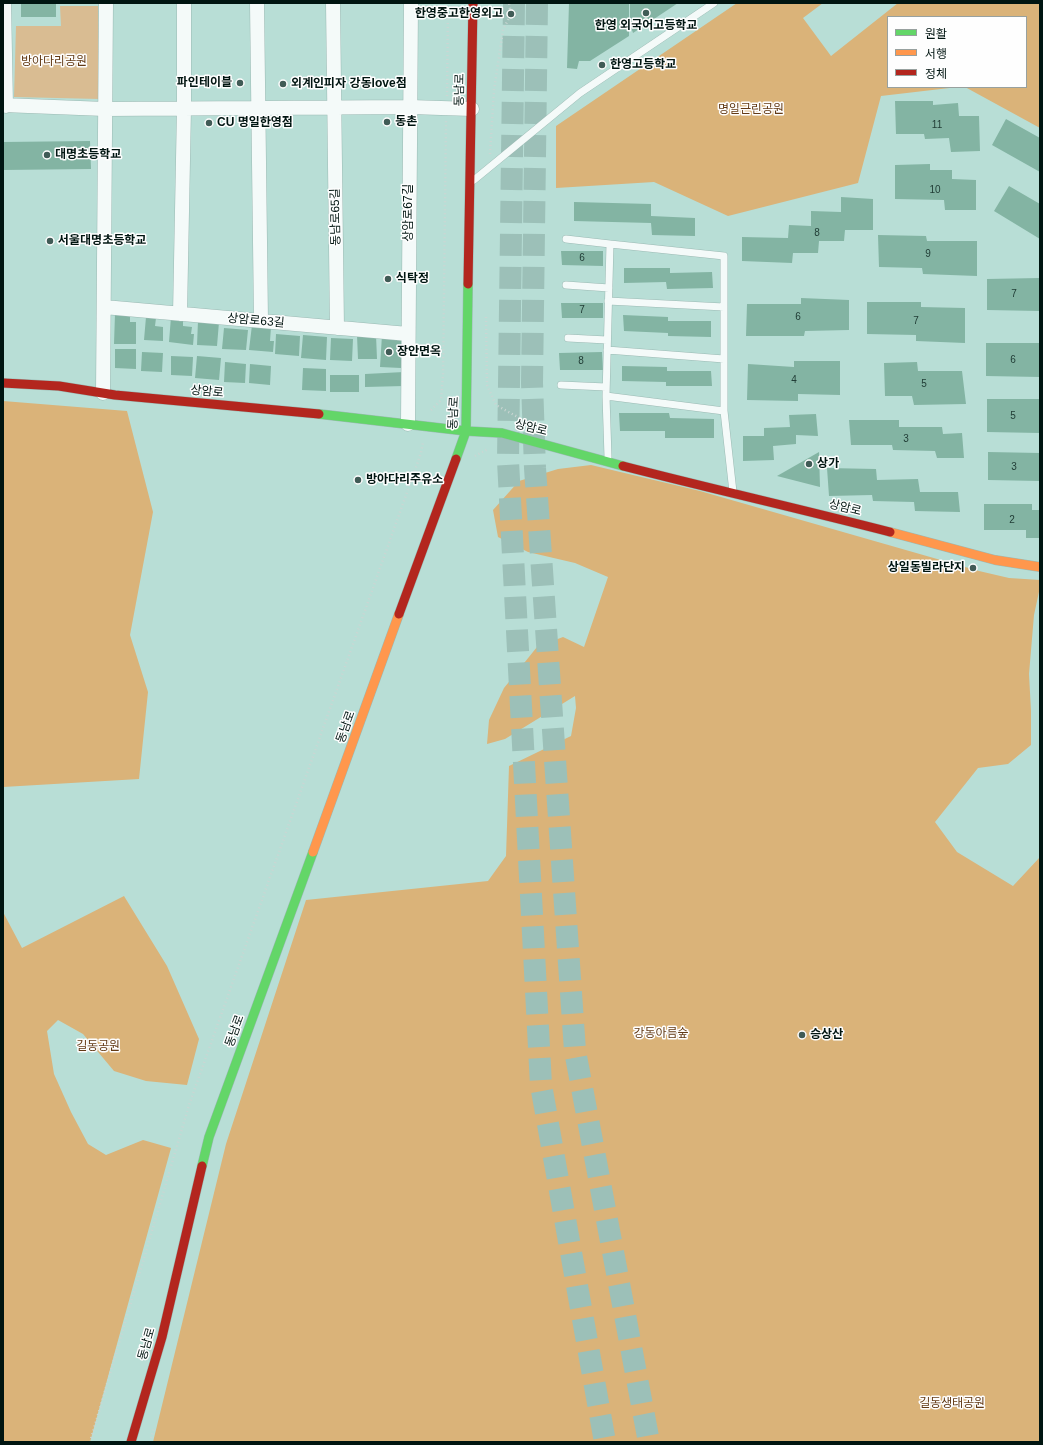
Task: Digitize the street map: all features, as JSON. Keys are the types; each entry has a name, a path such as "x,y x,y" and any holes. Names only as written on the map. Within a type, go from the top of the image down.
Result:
{"main road":[{"name":"동남로","path":"131,1442 162,1337 209,1137 466,431 473,3"},
{"name":"상암로","path":"3,383 59,386 103,394 329,415 466,431 502,433 699,486 733,492 988,558 1027,566 1040,567"}],"street":[{"path":"4,3 4,106 105,109 410,106 472,109"},
{"path":"103,394 106,3"},
{"path":"180,314 184,108 184,3"},
{"path":"257,3 260,108 261,321"},
{"name":"동남로65길","path":"333,3 337,328"},
{"name":"상암로67길","path":"408,424 411,3"},
{"name":"상암로63길","path":"104,308 408,334"}],"lane":[{"path":"471,182 580,93 714,3"},
{"path":"566,239 724,256 724,411 733,492"},
{"path":"608,457 606,387 610,244"},
{"path":"566,285 609,288"},
{"path":"608,301 724,307"},
{"path":"568,338 607,340"},
{"path":"607,350 724,359"},
{"path":"561,385 606,387"},
{"path":"606,396 724,411"}],"path":[{"path":"90,1442 189,1105 419,461 429,412 441,400 443,376 448,3"},
{"path":"489,167 494,90 503,30 511,14 509,3"},
{"path":"486,314 487,386 492,397"},
{"path":"473,458 492,447"},
{"path":"150,1442 156,1421"}],"green space":[{"name":"명일근린공원","path":"737,3 823,3 803,18 831,56 898,3 1040,3 1040,128 967,88 1027,88 1027,16 887,16 887,88 949,88 881,96 858,183 728,216 654,182 556,188 556,126"},
{"name":"방아다리공원","path":"60,6 98,6 100,99 14,97 16,26 61,26"},
{"path":"3,401 127,411 153,512 130,635 148,692 139,779 3,787"},
{"name":"강동아름숲","path":"591,465 700,491 979,571 1009,578 1040,580 1034,615 1029,674 1031,745 1008,764 978,768 935,822 957,852 1013,886 1040,857 1040,1442 153,1442 226,1144 306,900 488,881 506,856 509,766 571,736 576,708 575,696 505,739 487,744 489,720 504,688 537,647 563,637 584,647 608,577 575,563 528,552 498,537 493,510 519,481 558,469"},
{"name":"길동공원","path":"124,896 167,966 199,1039 187,1085 146,1081 114,1071 83,1034 58,1020 47,1031 54,1074 71,1112 88,1144 106,1155 143,1140 171,1148 90,1442 3,1442 3,912 22,948"}],"building":[{"path":"21,3 56,3 56,17 21,17"},
{"path":"569,3 629,3 629,36 590,61 579,61 577,69 567,68"},
{"name":"한영 외국어고등학교","path":"630,3 678,3 633,33 630,24"},
{"path":"895,101 933,101 933,105 958,103 959,116 979,116 980,151 951,152 949,138 925,139 924,134 896,134"},
{"path":"1006,119 1040,138 1040,172 992,145"},
{"name":"대명초등학교","path":"90,141 91,169 3,170 3,142"},
{"path":"930,164 930,170 952,170 952,179 976,180 976,210 945,210 944,200 895,199 895,165"},
{"path":"1009,186 1040,204 1040,239 994,211"},
{"path":"841,197 873,199 873,230 845,230 844,241 819,241 818,253 793,253 792,263 742,261 742,237 788,238 789,225 811,226 811,211 841,212"},
{"path":"574,202 651,204 651,216 695,218 695,236 652,235 651,223 574,221"},
{"path":"878,235 926,236 927,241 977,241 977,276 923,274 922,268 879,267"},
{"path":"561,251 603,251 603,266 562,265"},
{"path":"624,268 670,268 670,273 712,272 713,288 667,289 666,282 624,283"},
{"path":"1040,278 1040,311 987,310 987,279"},
{"path":"801,298 849,300 849,330 805,331 804,336 746,336 747,304 801,304"},
{"path":"867,302 921,302 921,307 965,308 965,343 916,341 916,335 867,334"},
{"path":"561,303 603,303 603,318 562,318"},
{"path":"115,314 130,314 130,322 136,322 136,344 114,344"},
{"path":"623,315 668,317 668,321 711,321 711,337 668,336 668,333 624,331"},
{"path":"146,317 156,318 155,326 163,327 163,341 144,340"},
{"path":"171,317 183,318 183,326 192,327 191,334 194,334 193,345 169,342"},
{"path":"198,321 219,322 217,346 197,345"},
{"path":"252,325 271,327 270,341 274,341 273,352 249,350"},
{"path":"224,328 248,330 246,350 222,349"},
{"path":"276,334 300,336 299,356 275,354"},
{"path":"303,335 327,337 326,360 301,358"},
{"path":"357,335 376,335 377,359 358,359"},
{"path":"382,335 403,336 401,368 380,367"},
{"path":"331,338 353,339 352,361 330,360"},
{"path":"986,343 1040,343 1040,377 986,376"},
{"path":"115,349 136,349 136,369 115,368"},
{"path":"142,352 163,353 162,372 141,371"},
{"path":"602,352 603,370 560,370 559,353"},
{"path":"171,356 193,357 192,376 171,375"},
{"path":"197,356 221,358 219,380 195,378"},
{"path":"794,361 840,361 840,395 798,394 798,401 747,400 748,364 794,367"},
{"path":"225,362 246,364 245,383 224,382"},
{"path":"917,362 918,371 962,371 966,404 914,405 912,396 885,396 884,363"},
{"path":"250,364 271,366 270,385 249,383"},
{"path":"622,366 667,367 667,371 711,371 712,386 666,386 666,382 622,381"},
{"path":"303,368 326,369 326,391 302,390"},
{"path":"404,372 404,386 365,387 365,374"},
{"path":"330,375 359,375 359,392 330,392"},
{"path":"987,399 1040,399 1040,433 987,432"},
{"path":"619,413 669,413 670,418 714,419 714,438 665,438 665,431 620,431"},
{"path":"816,414 818,436 796,435 796,444 773,446 774,460 743,461 743,436 764,436 764,428 790,427 789,415"},
{"path":"849,420 899,420 899,427 942,427 943,434 962,433 964,458 937,458 935,451 893,450 892,445 851,445"},
{"name":"상가","path":"819,452 820,487 777,476"},
{"path":"988,452 1040,453 1040,481 988,480"},
{"path":"827,468 876,469 877,480 918,479 920,492 958,492 960,512 915,511 914,502 873,501 872,495 829,496"},
{"path":"984,504 1032,504 1032,510 1040,510 1040,538 1026,538 1026,530 984,530"}],"tunnel":[{"path":"514,3 508,461 541,1085 605,1442"},
{"path":"537,3 532,383 535,468 575,1051 649,1442"}],"traffic: fast":[{"path":"456,459 466,431 468,284"},
{"path":"319,414 466,431 502,433 623,466"},
{"path":"202,1166 209,1137 313,852"}],"traffic: slow":[{"path":"890,532 995,560 1040,567"},
{"path":"313,852 399,614"}],"traffic: jam":[{"path":"468,284 473,3"},
{"path":"3,383 59,386 115,395 319,414"},
{"path":"399,614 456,459"},
{"path":"623,466 890,532"},
{"path":"131,1442 162,1337 202,1166"}],"place":[{"name":"한영 외국어고등학교","path":"646,13"},
{"name":"한영중고한영외고","path":"511,14"},
{"name":"한영고등학교","path":"602,65"},
{"name":"파인테이블","path":"240,83"},
{"name":"외계인피자 강동love점","path":"283,84"},
{"name":"동촌","path":"387,122"},
{"name":"CU 명일한영점","path":"209,123"},
{"name":"대명초등학교","path":"47,155"},
{"name":"서울대명초등학교","path":"50,241"},
{"name":"식탁정","path":"388,279"},
{"name":"장안면옥","path":"389,352"},
{"name":"상가","path":"809,464"},
{"name":"방아다리주유소","path":"358,480"},
{"name":"상일동빌라단지","path":"973,568"},
{"name":"승상산","path":"802,1035"}],"park label":[{"name":"길동생태공원","path":"952,1404"}]}
